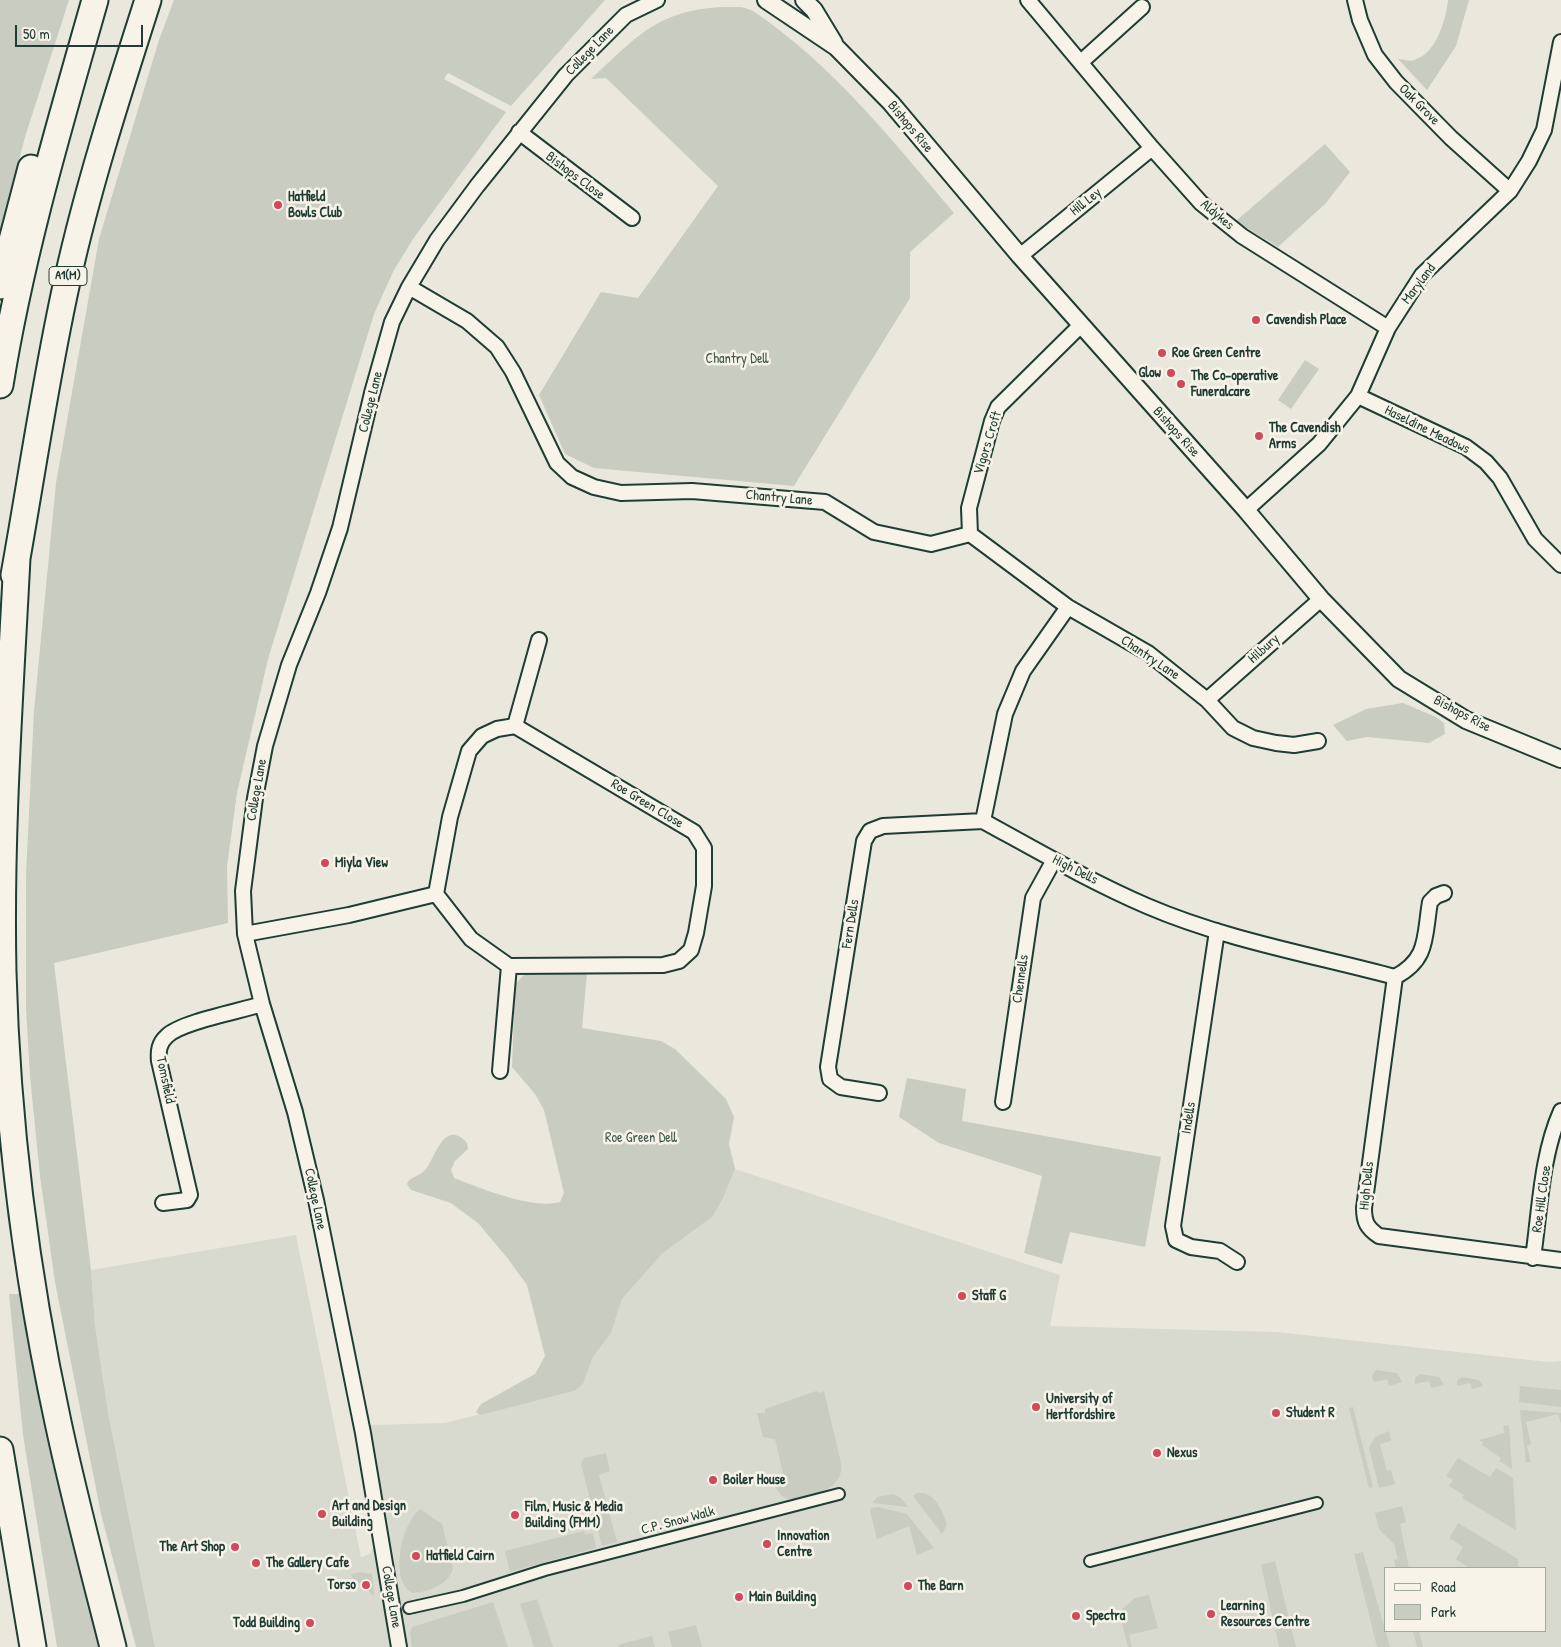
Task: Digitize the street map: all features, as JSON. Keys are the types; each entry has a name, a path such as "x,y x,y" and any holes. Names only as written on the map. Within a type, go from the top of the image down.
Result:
{"highway":[{"path":"0,286 16,216 67,50 95,0"},
{"path":"0,385 16,298 44,182 95,0"},
{"name":"A1(M)","path":"0,666 40,420 68,276 107,128 148,0"},
{"path":"17,558 2,909 3,974 13,1123 30,1265 43,1347 75,1497 113,1647"},
{"path":"0,1450 33,1647"}],"street":[{"name":"College Lane","path":"626,15 632,0"},
{"name":"College Lane","path":"399,1647 363,1433 316,1200 295,1112 262,1004 245,934 243,891 248,846 265,746 289,665 318,593 340,528 372,393 392,322 409,287 437,240 519,132 566,75 626,15 657,0"},
{"name":"Bishops Rise","path":"766,0 836,47 891,103 1020,256 1246,510 1321,599 1399,679 1466,720 1561,759"},
{"name":"Bishops Rise","path":"804,0 814,10 836,47"},
{"name":"Aldykes","path":"1028,0 1082,62 1152,148 1202,203 1242,236 1388,328"},
{"name":"Oak Grove","path":"1355,0 1360,20 1375,56 1396,82 1451,138 1510,191"},
{"path":"1082,62 1142,8"},
{"name":"Maryland","path":"1246,510 1320,444 1358,396 1388,328 1422,275 1510,191 1529,160 1544,130 1559,66 1561,42"},
{"name":"Bishops Close","path":"519,132 632,218"},
{"name":"Hill Ley","path":"1020,256 1152,148"},
{"name":"Chantry Lane","path":"409,287 467,321 497,347 513,372 558,463 572,476 594,487 621,493 692,491 825,502 874,532 931,544 970,534 1068,607 1148,653 1207,700 1233,728 1253,738 1276,744 1294,745 1318,741"},
{"name":"Vigors Croft","path":"970,534 969,508 998,407 1081,325"},
{"name":"Haseldine Meadows","path":"1358,396 1466,447 1486,462 1500,478 1535,539 1561,565"},
{"name":"Hilbury","path":"1207,700 1321,599"},
{"path":"982,820 1005,714 1023,671 1068,607"},
{"path":"500,1071 510,966 471,938 436,894 450,817 469,751 482,736 497,729 516,726 539,640"},
{"name":"Roe Green Close","path":"510,966 663,964 679,961 691,950 704,886 704,848 694,832 516,726"},
{"name":"High Dells","path":"982,820 1054,860 1147,906 1217,931 1395,976 1364,1208 1364,1221 1370,1230 1379,1236 1533,1258 1561,1260"},
{"name":"Fern Dells","path":"879,1093 841,1087 830,1079 828,1067 864,841 870,831 883,826 982,820"},
{"name":"Chennells","path":"1002,1102 1032,898 1054,860"},
{"path":"1395,976 1408,970 1421,956 1430,902 1436,896 1444,893"},
{"path":"245,934 349,915 436,894"},
{"name":"Indells","path":"1217,931 1172,1226 1176,1240 1191,1247 1220,1251 1237,1262"},
{"name":"Tomsfield","path":"163,1204 187,1200 190,1195 159,1061 158,1049 167,1036 183,1028 262,1004"},
{"name":"Roe Hill Close","path":"1533,1258 1546,1166 1555,1124 1561,1111"},
{"name":"C.P. Snow Walk","path":"409,1608 463,1596 545,1570 839,1494"},
{"path":"1090,1560 1317,1503"}],"shaded area":[{"name":"University of Hertfordshire","path":"735,1169 1060,1275 1050,1326 1277,1332 1548,1362 1561,1361 1561,1647 155,1647 108,1412 95,1325 91,1270 296,1235 361,1557 370,1554 374,1546 370,1425 445,1423 574,1391 583,1383 593,1357 611,1333 622,1299 662,1254 693,1231 724,1196"}],"green space":[{"path":"0,0 69,0 25,137 0,233"},
{"path":"174,0 605,0 511,106 448,73 444,79 506,112 413,239 393,272 374,314 268,659 237,793 227,866 228,923 54,963 91,1270 95,1325 108,1412 155,1647 136,1647 101,1514 55,1282 40,1176 30,1076 26,1008 26,874 34,711 56,483 99,239 159,40"},
{"path":"1448,0 1469,0 1456,46 1427,90 1398,59 1412,61 1422,57 1434,44 1445,17"},
{"name":"Chantry Dell","path":"721,7 742,7 753,11 809,55 835,79 884,131 954,213 910,252 910,298 794,486 594,468 565,454 539,395 601,292 638,298 718,186 606,78 591,79 635,39 663,20 680,14"},
{"path":"1325,144 1350,172 1326,203 1278,247 1236,221"},
{"path":"1305,360 1319,369 1291,409 1278,400"},
{"path":"1403,703 1436,717 1444,723 1445,734 1429,743 1367,737 1347,741 1333,725 1366,709"},
{"name":"Roe Green Dell","path":"526,973 587,973 582,1028 661,1041 675,1049 726,1099 734,1117 729,1144 735,1169 713,1216 662,1254 622,1299 611,1333 593,1357 583,1384 574,1391 480,1415 476,1412 481,1404 535,1374 545,1356 527,1285 479,1224 451,1203 411,1190 407,1184 410,1179 425,1170 441,1143 446,1137 452,1135 459,1136 467,1143 468,1149 455,1161 451,1170 454,1178 521,1201 549,1204 560,1202 564,1193 544,1110 535,1094 512,1067 515,984"},
{"path":"907,1078 966,1089 962,1121 1161,1157 1145,1247 1070,1232 1062,1264 1024,1253 1042,1176 939,1143 899,1117"},
{"path":"9,1294 23,1294 101,1647 57,1647 23,1435"},
{"path":"1376,1370 1397,1373 1402,1382 1389,1386 1387,1379 1374,1382 1372,1376"},
{"path":"1420,1374 1439,1377 1444,1385 1431,1388 1429,1381 1415,1384 1415,1378"},
{"path":"1462,1377 1479,1380 1483,1386 1472,1389 1470,1383 1457,1386 1457,1381"},
{"path":"1520,1386 1561,1390 1561,1407 1519,1402"},
{"path":"816,1391 819,1393 824,1391 841,1463 841,1472 838,1480 824,1491 806,1497 788,1499 783,1497 776,1488 784,1478 775,1439 763,1437 757,1413 765,1413 765,1409"},
{"path":"1353,1407 1373,1487 1369,1488 1349,1408"},
{"path":"1520,1410 1561,1413 1561,1424 1558,1414 1526,1422 1531,1444 1527,1446 1531,1462 1526,1463"},
{"path":"1509,1425 1512,1469 1499,1461 1501,1458 1482,1445 1483,1442 1479,1440 1505,1433 1503,1426"},
{"path":"1389,1431 1391,1441 1380,1444 1387,1471 1391,1470 1395,1484 1379,1488 1369,1448 1375,1437"},
{"path":"606,1453 610,1471 599,1475 617,1542 602,1546 581,1464 584,1458"},
{"path":"1458,1458 1490,1477 1496,1468 1513,1478 1516,1530 1462,1498 1464,1495 1449,1486 1453,1480 1446,1476"},
{"path":"917,1493 929,1495 937,1503 947,1525 942,1534 913,1496"},
{"path":"893,1494 901,1498 908,1507 873,1503 877,1497"},
{"path":"1402,1506 1406,1522 1400,1524 1409,1567 1396,1567 1394,1560 1398,1559 1394,1544 1379,1529 1375,1513"},
{"path":"878,1507 907,1514 934,1548 917,1555 909,1526 877,1539 870,1511 871,1508"},
{"path":"420,1509 442,1524 453,1569 447,1579 437,1587 413,1593 405,1587 401,1577 399,1565 400,1552 408,1526"},
{"path":"1458,1523 1518,1559 1518,1567 1468,1567 1456,1559 1463,1547 1449,1538"},
{"path":"584,1531 585,1535 593,1533 596,1548 510,1572 505,1551"},
{"path":"1363,1552 1384,1626 1384,1632 1386,1632 1390,1647 1377,1647 1354,1554"},
{"path":"1275,1561 1296,1647 1279,1647 1261,1565"},
{"path":"359,1572 372,1574 374,1596 350,1575"},
{"path":"1149,1595 1158,1628 1129,1635 1132,1647 1128,1647 1119,1612 1135,1598"},
{"path":"537,1599 553,1647 534,1647 520,1604"},
{"path":"493,1602 508,1647 412,1647 410,1633 412,1627"},
{"path":"696,1625 702,1647 672,1647 668,1632"},
{"path":"1413,1632 1419,1632 1423,1647 1417,1647"},
{"path":"652,1636 655,1647 619,1647 618,1645"}],"place":[{"name":"Hatfield Bowls Club","path":"278,205"},
{"name":"Cavendish Place","path":"1256,320"},
{"name":"Roe Green Centre","path":"1162,353"},
{"name":"Glow","path":"1171,373"},
{"name":"The Co-operative Funeralcare","path":"1181,384"},
{"name":"The Cavendish Arms","path":"1259,436"},
{"name":"Miyla View","path":"325,863"},
{"name":"Staff G","path":"962,1296"},
{"name":"University of Hertfordshire","path":"1036,1407"},
{"name":"Student R","path":"1276,1413"},
{"name":"Nexus","path":"1157,1453"},
{"name":"Boiler House","path":"713,1480"},
{"name":"Art and Design Building","path":"322,1514"},
{"name":"Film, Music & Media Building (FMM)","path":"515,1515"},
{"name":"Innovation Centre","path":"767,1544"},
{"name":"The Art Shop","path":"235,1547"},
{"name":"Hatfield Cairn","path":"416,1556"},
{"name":"The Gallery Cafe","path":"256,1563"},
{"name":"Torso","path":"366,1585"},
{"name":"The Barn","path":"908,1586"},
{"name":"Main Building","path":"739,1597"},
{"name":"Learning Resources Centre","path":"1211,1614"},
{"name":"Spectra","path":"1076,1616"},
{"name":"Todd Building","path":"310,1623"}]}
